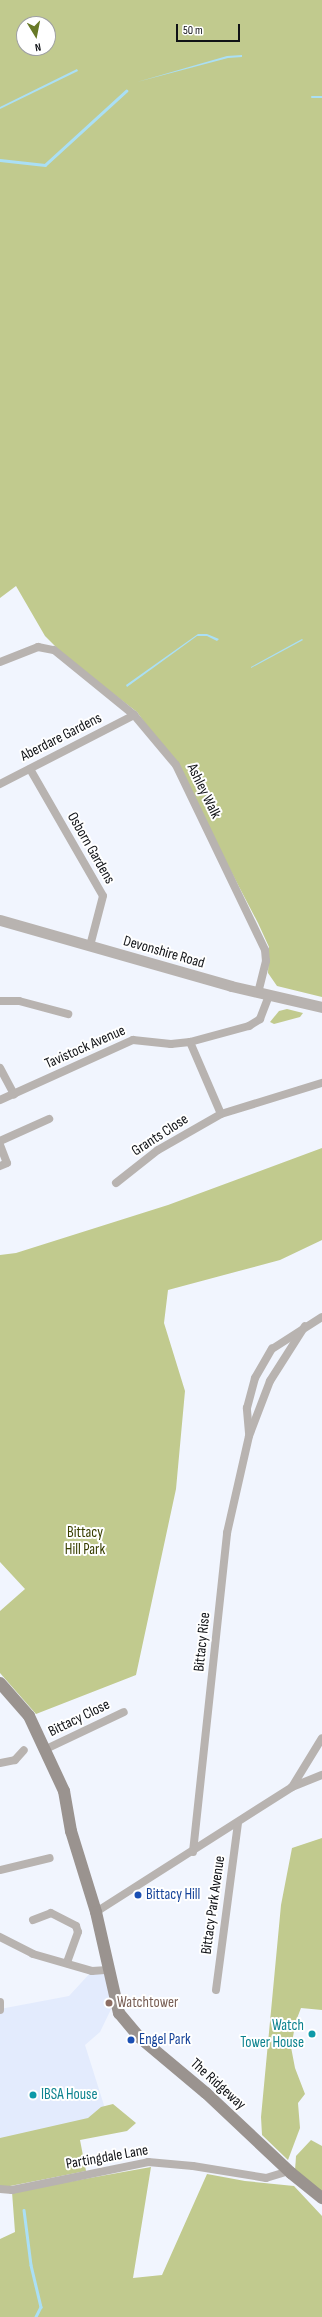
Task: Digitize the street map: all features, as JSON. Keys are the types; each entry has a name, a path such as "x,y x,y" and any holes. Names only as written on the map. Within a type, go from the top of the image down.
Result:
{"main road":[{"path":"0,1683 29,1716 64,1791 71,1831 96,1912"},
{"name":"The Ridgeway","path":"96,1912 119,2013 139,2037 206,2092 289,2171 322,2198"}],"street":[{"name":"Ashley Walk","path":"0,662 38,647 46,647 134,715 176,765 265,950 266,961 264,994"},
{"name":"Aberdare Gardens","path":"0,784 134,715"},
{"name":"Osborn Gardens","path":"30,769 103,896 90,946"},
{"name":"Devonshire Road","path":"0,920 264,994 322,1007"},
{"name":"Tavistock Avenue","path":"0,1100 133,1040 171,1044 190,1042 256,1023 266,1008 264,994"},
{"path":"0,1001 19,1001 68,1014"},
{"path":"190,1042 221,1114"},
{"path":"1,1066 14,1094"},
{"name":"Grants Close","path":"116,1183 158,1150 221,1114 322,1082"},
{"path":"0,1141 49,1120"},
{"path":"0,1146 7,1163 0,1166"},
{"name":"Bittacy Rise","path":"249,1436 248,1408 255,1378 272,1349 305,1326 322,1317"},
{"name":"Bittacy Rise","path":"193,1852 227,1533 249,1436 270,1381 305,1326"},
{"name":"Bittacy Close","path":"46,1750 124,1712"},
{"path":"292,1787 322,1738"},
{"path":"0,1763 15,1760 24,1750"},
{"path":"96,1912 193,1852 292,1787 322,1774"},
{"name":"Bittacy Park Avenue","path":"216,1990 238,1823"},
{"path":"0,1870 50,1858"},
{"path":"33,1920 51,1913 76,1926 78,1932 66,1963"},
{"path":"2,1942 33,1954 92,1971 108,1970"},
{"path":"0,2002 0,2010"},
{"name":"Partingdale Lane","path":"0,2189 12,2190 148,2162 193,2166 266,2178 289,2171"}],"shaded area":[{"path":"108,1970 115,2001 100,2032 85,2045 108,2118 0,2140 0,2009 69,1996 92,1971"}],"green space":[{"path":"0,0 322,0 322,997 277,986 268,973 269,947 258,923 176,766 137,712 68,659 45,636 16,586 0,598"},
{"path":"287,1009 303,1013 300,1017 274,1024 270,1022 279,1011"},
{"name":"Bittacy Hill Park","path":"322,1148 322,1240 280,1260 168,1290 164,1323 185,1391 176,1489 136,1675 36,1714 0,1673 0,1611 25,1589 0,1562 0,1255 16,1253 168,1205"},
{"path":"322,1838 322,2010 301,2008 296,2021 291,2047 295,2068 305,2094 298,2103 300,2128 288,2160 262,2135 261,2117 281,1905 292,1848"},
{"path":"113,2104 136,2123 127,2131 80,2140 86,2171 0,2188 0,2138 88,2118 101,2107"},
{"path":"311,2140 322,2146 322,2192 295,2171 296,2156"},
{"path":"151,2167 133,2278 162,2275 207,2174 245,2181 294,2186 322,2216 322,2317 0,2317 0,2239 15,2232 12,2192"}],"water":[{"path":"242,55 242,57 228,58 137,82 227,56"},
{"path":"77,69 78,71 0,109 0,107"},
{"path":"198,634 207,634 219,639 217,641 207,636 197,636 127,687 126,685"},
{"path":"302,639 303,640 251,668 251,667"}],"waterway":[{"path":"0,160 45,165 126,91"},
{"path":"312,97 322,97"},
{"path":"24,2210 31,2265 41,2307 36,2317"}],"place":[{"name":"Bittacy Hill","path":"138,1895"},
{"name":"Watchtower","path":"109,2003"},
{"name":"Watch Tower House","path":"312,2034"},
{"name":"Engel Park","path":"131,2040"},
{"name":"IBSA House","path":"33,2095"}]}
